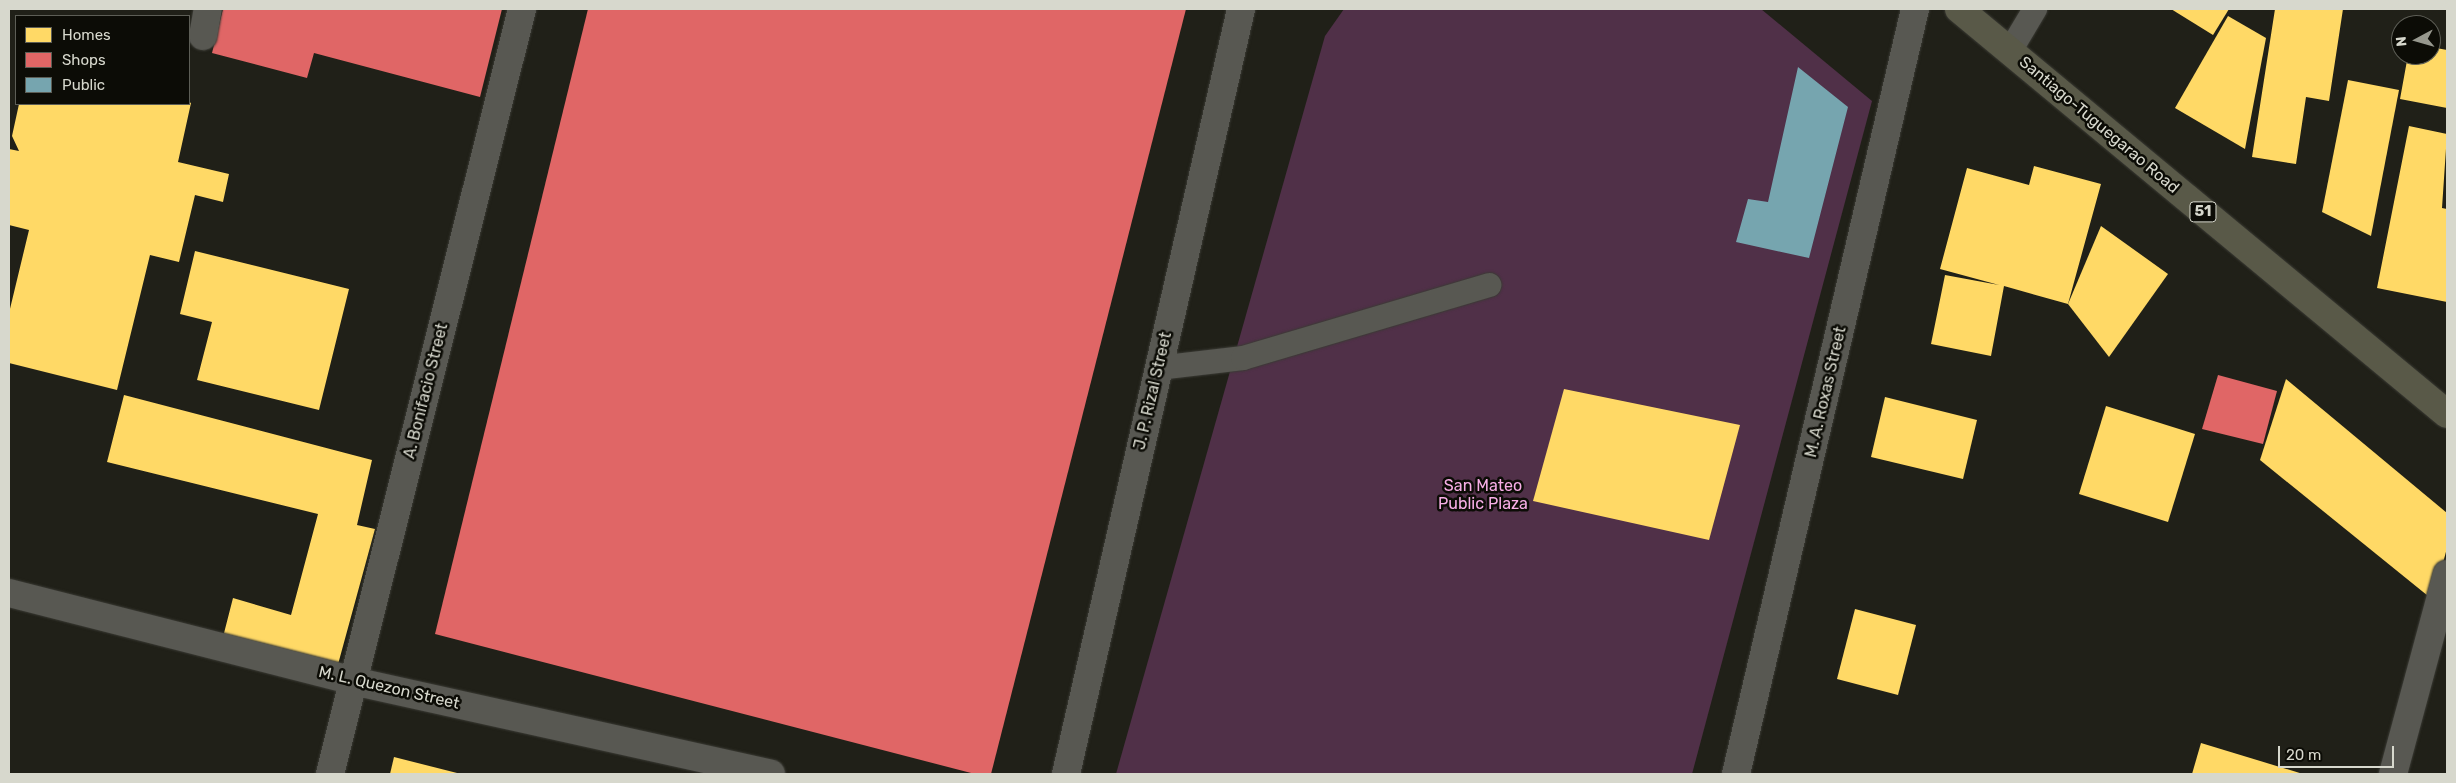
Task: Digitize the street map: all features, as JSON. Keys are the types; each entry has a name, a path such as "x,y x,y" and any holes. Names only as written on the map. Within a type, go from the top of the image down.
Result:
{"highway":[{"name":"Santiago-Tuguegarao Road","path":"1959,9 2447,414"}],"street":[{"path":"203,36 208,9"},
{"name":"A. Bonifacio Street","path":"330,774 522,9"},
{"name":"J. P. Rizal Street","path":"1066,774 1241,9"},
{"name":"M. A. Roxas Street","path":"1736,774 1915,9"},
{"path":"2393,774 2447,574"},
{"name":"M. L. Quezon Street","path":"9,593 353,681 771,774"}],"lane":[{"path":"2010,52 2035,9"},
{"path":"1158,368 1243,358 1488,285"}],"green space":[{"name":"San Mateo Public Plaza","path":"1344,9 1761,9 1872,101 1692,774 1116,774 1325,36"}],"building: Homes":[{"path":"2171,9 2229,9 2213,35"},
{"path":"2275,9 2343,9 2329,101 2306,97 2296,164 2252,157"},
{"path":"2228,16 2266,38 2245,149 2175,108"},
{"path":"2441,49 2447,50 2447,108 2400,99 2406,65 2441,65"},
{"path":"2348,80 2399,90 2371,236 2322,212"},
{"path":"190,102 191,103 178,162 229,174 223,202 195,195 179,262 150,255 117,390 9,363 9,313 29,230 9,225 9,149 19,151 12,136 19,105 190,105"},
{"path":"2409,126 2447,134 2442,208 2447,209 2447,302 2377,288"},
{"path":"2034,166 2101,184 2068,304 2004,286 1991,356 1931,344 1945,275 1999,285 1940,269 1967,168 2029,185"},
{"path":"2101,226 2168,274 2109,357 2068,304"},
{"path":"195,251 349,289 319,410 197,380 212,322 180,314"},
{"path":"2286,379 2447,513 2447,548 2433,600 2260,460"},
{"path":"1564,389 1740,425 1709,540 1533,501"},
{"path":"124,395 372,460 357,525 375,529 337,668 223,637 233,598 291,615 318,514 107,462"},
{"path":"1885,397 1977,420 1963,479 1871,457"},
{"path":"2106,406 2195,434 2168,522 2079,494"},
{"path":"1855,609 1916,625 1898,695 1837,679"},
{"path":"2201,743 2303,774 2192,774"},
{"path":"394,757 461,774 390,774"}],"building: Shops":[{"path":"223,9 502,9 480,97 314,53 307,78 212,53"},
{"path":"588,9 1186,9 991,774 975,774 435,634"},
{"path":"2218,375 2277,391 2263,444 2202,429"}],"building: Public":[{"path":"1798,67 1848,107 1809,258 1736,242 1748,199 1768,202"}]}
